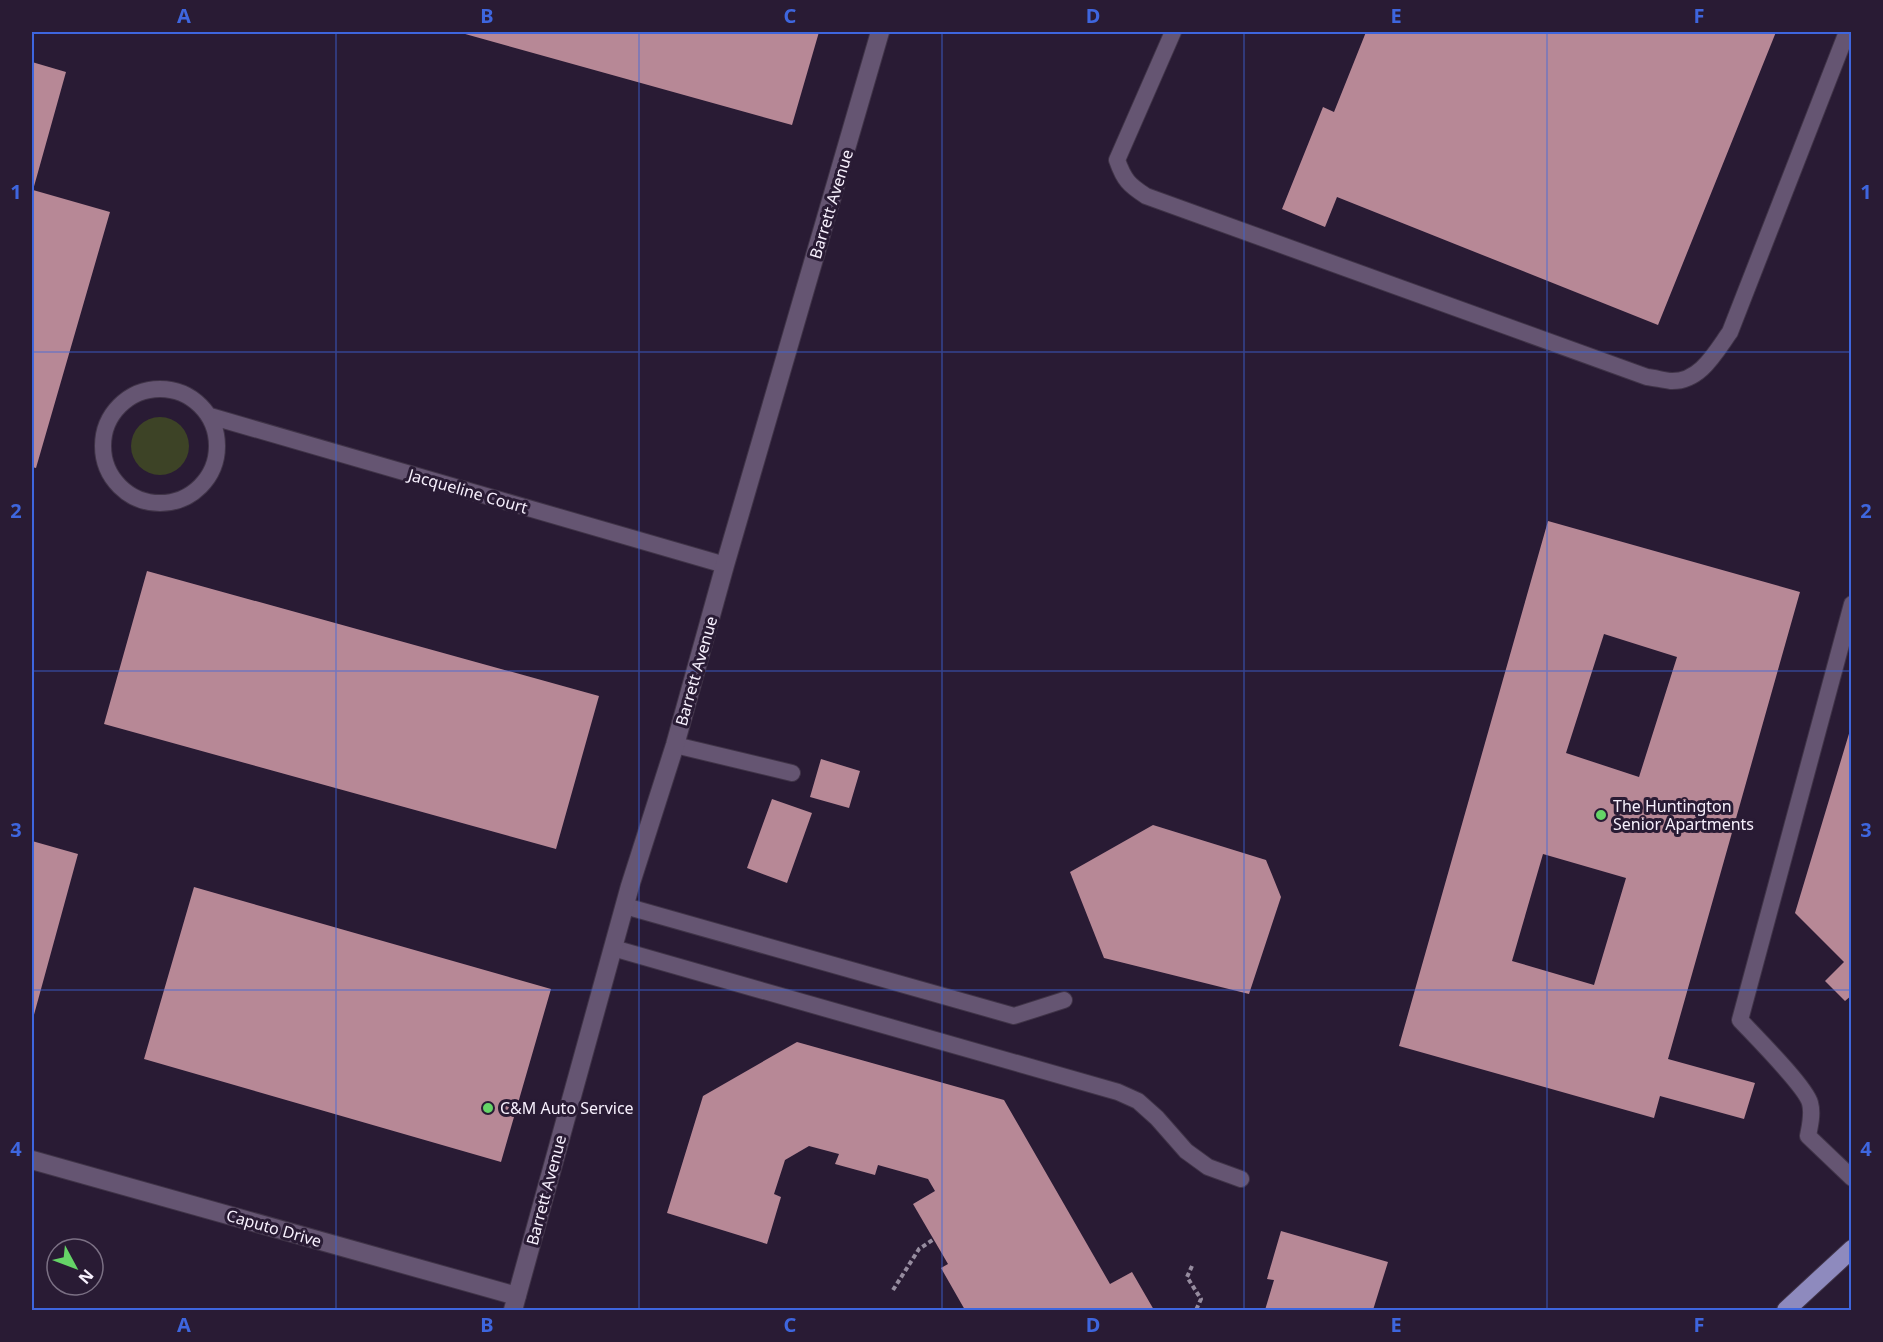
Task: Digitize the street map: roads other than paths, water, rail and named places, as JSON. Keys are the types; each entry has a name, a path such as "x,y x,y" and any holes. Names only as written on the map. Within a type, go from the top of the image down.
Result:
{"main road":[{"path":"1786,1311 1851,1249"}],"street":[{"name":"Barrett Avenue","path":"515,1304 625,906 675,745 880,32"},
{"name":"Caputo Drive","path":"32,1160 515,1304"}],"lane":[{"path":"1173,32 1117,160 1122,175 1130,186 1146,196 1647,377 1673,381 1692,376 1708,363 1730,332 1847,32"},
{"name":"Jacqueline Court","path":"210,416 216,434 217,452 213,469 203,484 189,496 171,503 152,504 134,498 119,487 108,471 103,452 104,434 111,416 124,402 140,392 159,388 174,390 188,396 210,416 725,565"},
{"path":"1851,604 1740,1020 1800,1085 1810,1101 1811,1117 1808,1136 1851,1178"},
{"path":"675,745 792,773"},
{"path":"625,906 1014,1016 1064,1000"},
{"path":"613,948 1118,1092 1138,1101 1157,1118 1186,1151 1208,1167 1241,1179"}],"place":[{"name":"The Huntington Senior Apartments","path":"1601,815"},
{"name":"C&M Auto Service","path":"488,1108"}]}
